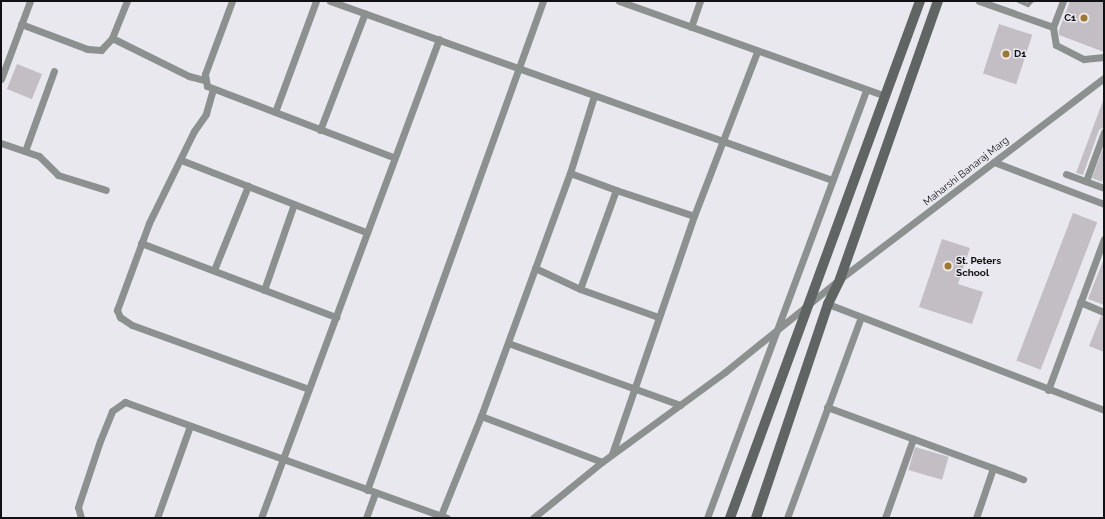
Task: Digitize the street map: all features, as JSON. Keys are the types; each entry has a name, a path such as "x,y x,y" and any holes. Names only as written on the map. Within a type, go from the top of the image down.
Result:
{"street":[{"path":"1,79 30,1"},
{"path":"21,24 94,51 101,50 112,38 127,1"},
{"path":"204,80 232,1"},
{"path":"275,112 316,1"},
{"path":"330,1 439,38 519,69 832,180"},
{"path":"367,490 543,1"},
{"path":"619,1 757,52 886,96"},
{"path":"691,27 700,1"},
{"path":"730,518 920,1"},
{"path":"756,518 828,304 840,279 938,1"},
{"path":"979,1 1053,27"},
{"path":"1063,1 1053,27 1054,40 1065,52 1084,59 1104,57"},
{"path":"320,130 365,13"},
{"path":"112,38 180,72 204,80 214,89 393,157"},
{"path":"261,518 336,317 393,157 439,38"},
{"path":"612,454 694,216 757,52"},
{"path":"1,57 8,60"},
{"path":"25,151 54,71"},
{"name":"Maharshi Banaraj Marg","path":"533,518 612,454 680,405 840,279 1104,78"},
{"path":"214,89 206,114 194,131 141,243 117,310 123,320 309,389"},
{"path":"707,518 866,90"},
{"path":"81,518 78,507 100,441 118,405 133,403 190,426 444,517 570,173 594,96"},
{"path":"1086,181 1104,132"},
{"path":"1,143 25,151 45,161 58,175 106,190"},
{"path":"181,160 366,232"},
{"path":"994,162 1104,204"},
{"path":"570,173 694,216"},
{"path":"1066,174 1104,187"},
{"path":"214,270 248,186"},
{"path":"580,288 616,190"},
{"path":"264,290 294,204"},
{"path":"1048,390 1104,239"},
{"path":"141,243 336,317"},
{"path":"535,268 580,288 658,317"},
{"path":"1080,302 1104,312"},
{"path":"828,304 1048,390 1104,410"},
{"path":"787,518 861,317"},
{"path":"508,342 680,405"},
{"path":"827,407 1023,479"},
{"path":"481,416 602,462"},
{"path":"157,518 190,426"},
{"path":"885,518 913,439"},
{"path":"976,518 993,468"},
{"path":"366,518 375,493"}],"lane":[{"path":"1019,1 1028,5 1032,1"}],"building":[{"name":"C1","path":"1070,1 1104,1 1104,52 1059,35 1059,30"},
{"name":"D1","path":"999,24 1032,35 1016,84 983,73"},
{"path":"17,64 42,74 32,99 7,89"},
{"path":"1104,98 1104,127 1099,130 1083,175 1076,173"},
{"path":"1104,146 1104,175 1102,182 1092,178"},
{"path":"1073,213 1097,222 1041,370 1016,361"},
{"name":"St. Peters School","path":"942,239 970,248 958,284 983,292 972,324 919,307"},
{"path":"1104,261 1104,305 1088,299"},
{"path":"1101,316 1104,317 1104,352 1089,346"},
{"path":"915,447 949,457 942,480 908,470"}],"place":[{"name":"C1","path":"1084,18"},
{"name":"D1","path":"1006,54"},
{"name":"St. Peters School","path":"948,266"}]}
